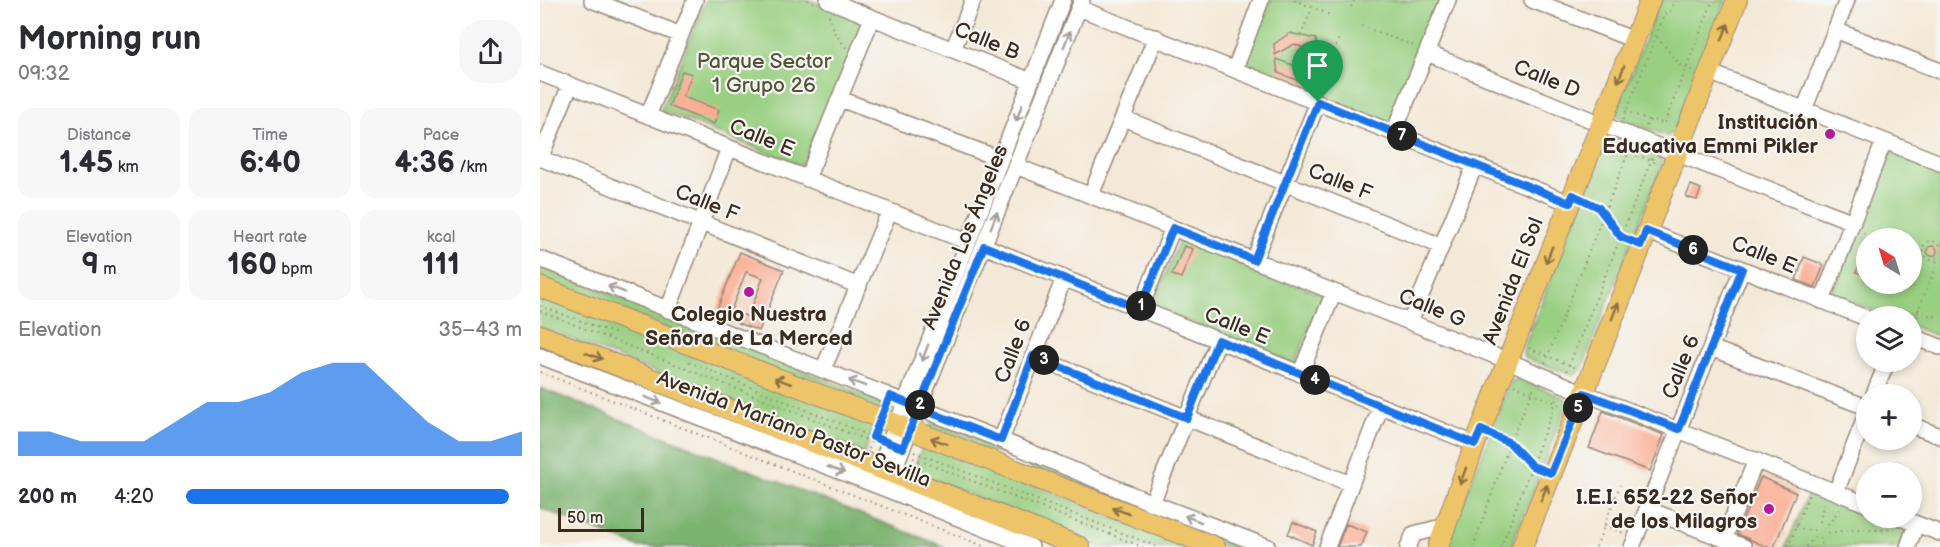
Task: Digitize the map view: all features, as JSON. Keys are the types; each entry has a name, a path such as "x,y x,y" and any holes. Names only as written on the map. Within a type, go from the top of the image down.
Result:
{"main road":[{"name":"Avenida El Sol","path":"1438,547 1478,437 1598,131 1618,108 1643,35 1650,0"},
{"path":"1522,547 1592,374 1737,0"},
{"name":"Avenida Mariano Pastor Sevilla","path":"540,287 895,438 1215,547"},
{"name":"Avenida Mariano Pastor Sevilla","path":"540,335 875,475 1080,547"}],"street":[{"path":"592,0 681,35"},
{"path":"648,116 695,0"},
{"path":"953,50 973,0"},
{"name":"Avenida Los Ángeles","path":"912,405 968,242 1063,0"},
{"path":"1235,69 1261,0"},
{"path":"1394,132 1448,0"},
{"path":"1535,0 1643,35"},
{"path":"1804,110 1847,0"},
{"path":"1081,4 1156,37 1475,165 1571,199"},
{"name":"Avenida Los Ángeles","path":"875,475 912,405 984,246 1081,4"},
{"name":"Calle B","path":"826,5 872,18 1031,81"},
{"path":"807,179 872,18"},
{"path":"1835,30 1940,71"},
{"path":"1091,195 1156,37"},
{"name":"Calle D","path":"1427,52 1598,131 1637,138 1674,161 1855,227"},
{"name":"Calle E","path":"540,73 968,242"},
{"path":"1708,74 1940,163"},
{"path":"540,159 570,85"},
{"path":"840,99 1000,159"},
{"path":"1254,260 1316,101"},
{"name":"Calle F","path":"1123,118 1442,246"},
{"path":"1822,301 1855,227 1884,141"},
{"path":"668,310 729,148"},
{"name":"Calle F","path":"540,159 859,286"},
{"path":"1410,322 1475,165"},
{"name":"Calle G","path":"1016,166 1410,322 1504,370 1540,375 1580,403 1679,429 1814,483 1834,498 1856,502"},
{"path":"823,370 889,212"},
{"path":"1140,309 1173,228"},
{"name":"Calle E","path":"1643,238 1742,269 1856,314"},
{"name":"Calle E","path":"984,246 1381,406 1478,437"},
{"path":"540,259 1268,547"},
{"name":"Calle 6","path":"1634,542 1742,269"},
{"name":"Calle 6","path":"1001,440 1064,278"},
{"path":"1300,374 1334,292"},
{"path":"1152,503 1218,340"},
{"path":"1922,340 1940,347"},
{"path":"1711,348 1856,404"},
{"name":"Avenida Mariano Pastor Sevilla","path":"540,356 875,475 1031,547"},
{"path":"1033,356 1351,484"},
{"path":"1327,547 1381,406"},
{"path":"1922,429 1940,436"},
{"path":"1834,498 1856,441"},
{"path":"1724,539 1756,460"},
{"path":"1647,509 1744,547"},
{"path":"1408,547 1414,534 1446,526"},
{"path":"1922,526 1940,533"},
{"path":"1908,547 1915,528"}],"path":[{"path":"807,0 826,5 835,33 850,52"},
{"path":"1294,0 1333,16"},
{"path":"1351,7 1354,0"},
{"path":"1675,0 1670,11 1665,13 1643,35 1618,108 1684,133"},
{"path":"1650,120 1665,124 1713,0"},
{"path":"1301,36 1312,7"},
{"path":"1361,26 1427,52"},
{"path":"1316,101 1340,35"},
{"path":"1643,35 1680,65 1708,74"},
{"path":"1473,547 1510,443 1548,356 1628,151 1650,120"},
{"path":"1598,131 1628,151 1651,161 1674,161"},
{"path":"1569,364 1651,161"},
{"path":"1571,199 1598,207 1621,237"},
{"path":"1621,237 1643,238"},
{"path":"1940,245 1935,241 1928,241 1922,248 1923,255 1928,259 1936,259 1940,256"},
{"path":"1919,306 1936,259"},
{"path":"540,306 623,337"},
{"path":"540,311 872,442 895,438"},
{"path":"1922,312 1940,317"},
{"path":"1515,342 1592,374"},
{"path":"683,360 873,437 895,438 1158,547"},
{"path":"1504,370 1531,393 1556,403 1580,403"},
{"path":"540,372 986,547"},
{"path":"1501,547 1556,403"},
{"path":"873,437 895,438 1143,547"},
{"path":"851,494 875,475 873,437"},
{"path":"1478,437 1510,443 1532,466 1551,473"},
{"path":"1788,547 1814,483"},
{"path":"1596,547 1620,485"},
{"path":"1820,522 1834,498"},
{"path":"1828,525 1834,498"},
{"path":"1604,526 1634,542"},
{"path":"1796,526 1814,530"},
{"path":"1828,533 1857,528 1888,530 1890,528"},
{"path":"1806,547 1816,535"},
{"path":"1820,537 1822,547"}],"shaded area":[{"name":"Colegio Nuestra Señora de La Merced","path":"740,252 784,270 759,331 715,314"},
{"name":"I.E.I. 652-22 Señor de los Milagros","path":"1762,472 1800,487 1784,529 1788,532 1781,547 1765,547 1736,535"}],"green space":[{"name":"Parque Sector 1 Grupo 26","path":"706,0 809,0 864,22 804,167 661,110"},
{"path":"1269,0 1440,0 1392,126 1243,66"},
{"path":"1660,0 1726,0 1676,128 1667,136 1622,119 1618,116 1617,110"},
{"path":"1612,136 1656,153 1661,159 1661,166 1582,368 1573,375 1526,358 1523,350 1604,141"},
{"path":"1888,151 1940,171 1940,337 1922,330 1922,306 1860,306 1831,295 1856,232 1856,294 1922,294 1922,228 1858,228"},
{"path":"1180,239 1323,295 1295,364 1152,307"},
{"path":"540,266 884,403 881,411 540,279"},
{"path":"540,295 876,423 864,453 540,327"},
{"path":"1518,379 1565,398 1567,403 1511,547 1446,547 1509,386 1512,381"},
{"path":"540,388 945,547 639,547 540,508"},
{"path":"932,422 1251,547 1226,547 1059,481 1011,456 978,448 929,430"},
{"path":"924,443 1191,547 1101,547 912,472"},
{"path":"1811,487 1856,505 1856,528 1909,528 1901,547 1786,547"}],"building":[{"path":"1290,33 1316,39 1319,64 1309,88 1308,84 1278,73 1276,59 1307,70 1304,48 1294,44 1275,55 1274,44"},
{"path":"682,71 692,74 683,97 719,110 714,124 669,106"},
{"path":"1691,185 1701,189 1697,200 1686,197"},
{"path":"1184,246 1193,249 1181,278 1172,275"},
{"path":"1932,246 1936,247 1936,255 1932,256 1928,255 1927,251 1928,247"},
{"name":"Colegio Nuestra Señora de La Merced","path":"740,252 784,270 759,331 715,314","holes":["746,272 763,278 748,317 731,310"]},
{"path":"1804,257 1824,265 1815,287 1796,280"},
{"path":"1603,411 1664,435 1650,471 1589,448"},
{"name":"I.E.I. 652-22 Señor de los Milagros","path":"1761,477 1796,493 1774,547 1767,547 1737,534"},
{"path":"1293,522 1317,532 1312,545 1288,534"},
{"path":"1346,524 1367,532 1361,547 1337,547"}],"place":[{"name":"Institución Educativa Emmi Pikler","path":"1830,134"},
{"name":"Colegio Nuestra Señora de La Merced","path":"749,292"},
{"name":"I.E.I. 652-22 Señor de los Milagros","path":"1769,509"}],"route":[{"path":"1318,102 1254,260 1173,228 1140,309 984,246 951,327 919,408 903,448 873,437 890,396 919,408 1001,440 1033,356 1187,418 1218,340 1475,444 1481,430 1510,443 1532,466 1551,473 1584,393 1679,429 1742,269 1646,231 1641,245 1621,237 1598,207 1573,195 1570,203 1318,102"}]}
